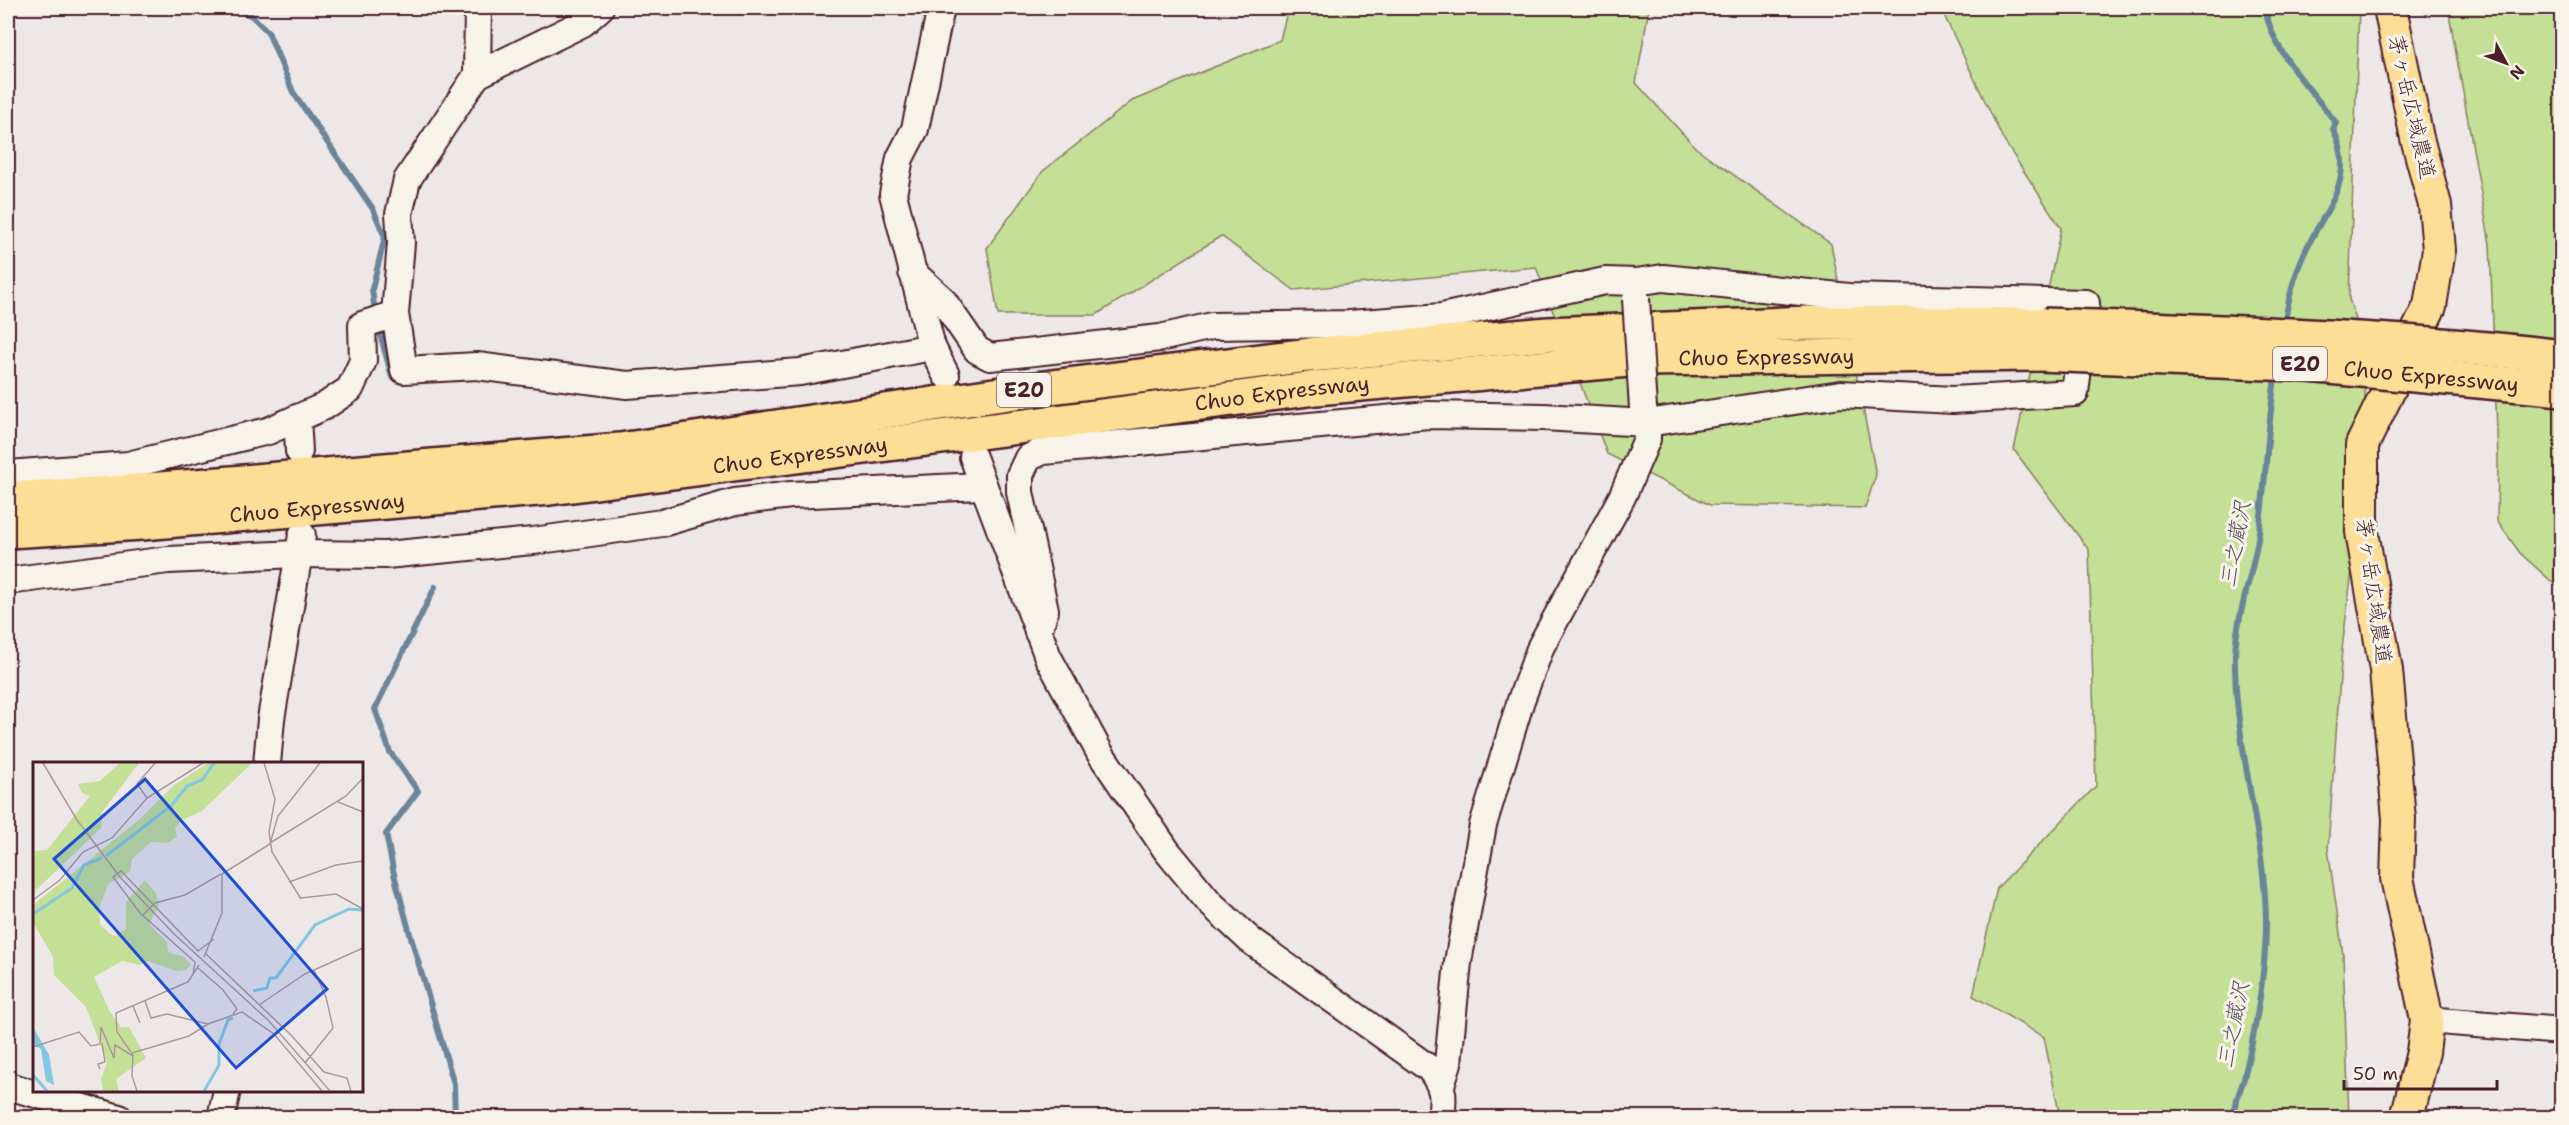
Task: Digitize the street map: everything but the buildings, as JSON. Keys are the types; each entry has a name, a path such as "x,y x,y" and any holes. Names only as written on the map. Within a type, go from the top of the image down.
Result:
{"highway":[{"name":"Chuo Expressway","path":"8,499 112,493 620,450 1035,389 1310,356 1548,334 1809,323 2041,340 2562,389"},
{"name":"Chuo Expressway","path":"8,531 142,523 550,488 1316,388 1630,360 2041,340 2293,334 2562,357"}],"main road":[{"name":"茅ヶ岳広域農道","path":"2390,8 2417,138 2435,205 2439,250 2430,306 2362,445 2362,532 2386,670 2399,819 2397,878 2427,1020 2424,1052 2407,1118"}],"street":[{"path":"478,8 477,75 465,96 431,141 406,180 399,214 401,243 395,314 404,370 477,366 627,386 800,372 932,347"},
{"path":"477,75 583,23 600,8"},
{"path":"941,8 915,129 900,158 893,194 932,347 946,375"},
{"path":"912,272 942,299 977,350 990,357 1160,338 1212,326 1349,324 1442,317 1605,281 1636,290 1663,278 1849,297 2086,303 2075,393 1953,400 1841,394 1645,416 1428,416 1043,451 1028,458 1020,475 1020,492 1045,610 1038,632"},
{"path":"1441,1118 1443,1099 1441,1085 1448,1063 1458,962 1483,825 1521,700 1541,646 1622,497 1647,439 1636,290"},
{"path":"8,474 128,465 268,431 325,406 350,389 363,361 362,325 395,314"},
{"path":"297,418 299,451"},
{"path":"973,458 981,486 1048,657 1100,753 1167,851 1210,903 1251,941 1406,1050 1430,1069 1441,1085"},
{"path":"8,581 300,545 386,555 533,541 662,523 735,502 768,498 981,486"},
{"path":"267,762 271,719 300,545"},
{"path":"2427,1020 2562,1031"},
{"path":"8,1086 119,1118"},
{"path":"221,1118 227,1092"}],"green space":[{"path":"1288,8 1649,8 1636,83 1696,148 1831,244 1876,475 1865,508 1710,505 1607,454 1536,267 1294,290 1221,236 1096,315 998,315 987,248 1043,171 1132,101 1280,40"},
{"path":"1935,8 2359,8 2349,299 2363,340 2367,453 2342,649 2328,848 2343,955 2349,1117 2060,1117 2044,1037 1973,996 1997,888 2096,786 2089,550 2014,450 2061,228 2004,141 1943,13"},
{"path":"2448,8 2561,8 2561,590 2520,553 2497,521 2498,459 2490,244"}],"waterway":[{"path":"233,8 252,16 268,32 293,92 373,209 385,237 372,289 375,313"},
{"name":"三之蔵沢","path":"2265,8 2275,40 2293,69 2336,123 2333,129 2340,147 2342,164 2335,194 2297,272 2284,326"},
{"path":"378,326 392,377"},
{"name":"三之蔵沢","path":"2232,1118 2244,1078 2256,1020 2262,980 2266,921 2261,858 2237,700 2235,651 2258,539 2276,372"},
{"path":"435,587 375,709 390,752 418,791 386,834 410,934 454,1084 455,1118"}]}
